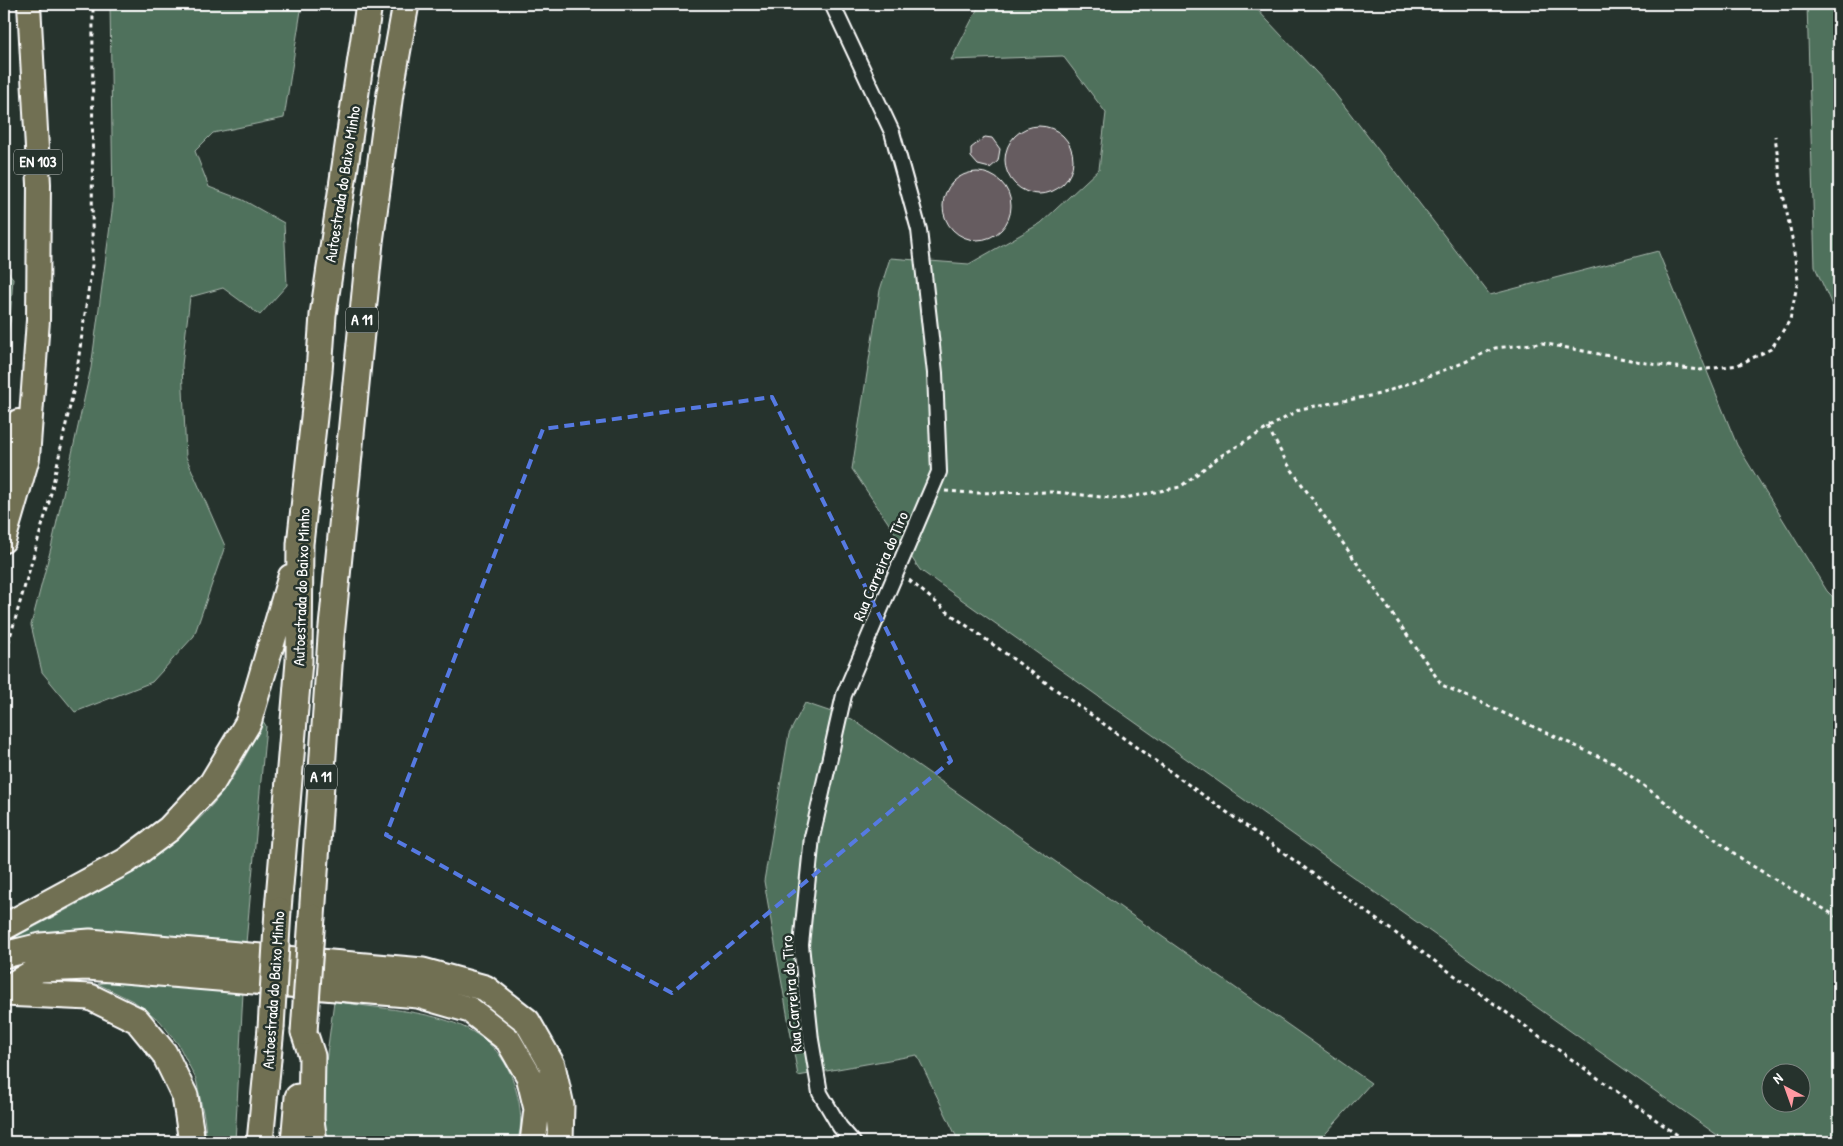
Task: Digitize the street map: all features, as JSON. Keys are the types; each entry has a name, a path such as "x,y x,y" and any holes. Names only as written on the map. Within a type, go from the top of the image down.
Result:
{"highway":[{"name":"Autoestrada do Baixo Minho","path":"260,1142 271,1028 278,910 299,661 300,544 319,372 323,315 369,4"},
{"name":"Autoestrada do Baixo Minho","path":"294,1142 304,1032 330,637 370,242 390,93 406,4"},
{"path":"4,927 126,861 169,829 212,783 248,723 300,544"},
{"path":"4,955 41,946 90,942 423,971 485,988 527,1021 552,1065 561,1106 560,1142"},
{"path":"4,991 39,969 88,967 418,995 470,1010 508,1040 529,1076 537,1109 533,1142"},
{"path":"4,991 90,997 137,1020 164,1053 184,1096 192,1142"},
{"path":"304,1032 312,1056 311,1120 314,1142"}],"main road":[{"name":"EN 103","path":"4,541 28,458 38,320 39,184 29,4"},
{"name":"EN 103","path":"4,479 12,453 38,320"}],"street":[{"name":"Rua Carreira do Tiro","path":"832,4 892,132 919,230 935,383 939,472 844,695 812,837 801,945 811,1040 820,1093 840,1127 852,1142"}],"path":[{"path":"4,658 49,502 76,383 92,265 94,4"},
{"path":"931,490 973,493 1055,492 1120,499 1180,487 1218,458 1300,409 1380,394 1463,363 1495,348 1542,342 1651,364 1700,370 1738,366 1771,349 1790,320 1798,280 1775,136"},
{"path":"1268,428 1287,462 1442,685 1613,762 1746,862 1839,918"},
{"path":"898,570 957,619 1687,1142"}],"highlighted area":[{"path":"772,397 951,761 672,993 386,835 543,429"}],"green space":[{"path":"110,4 302,4 284,118 213,133 195,151 209,187 243,200 284,223 287,285 260,315 223,288 190,297 182,365 186,457 225,546 194,636 152,682 75,712 42,672 31,625 51,548 91,368 113,204"},
{"path":"980,4 1252,4 1329,86 1490,295 1658,251 1737,445 1827,591 1839,603 1839,1142 1727,1142 920,570 852,469 880,290 890,258 969,264 1041,223 1099,169 1106,113 1063,56 951,60"},
{"path":"1807,4 1839,4 1839,321 1815,267"},
{"path":"5,269 13,278 10,321 4,355"},
{"path":"805,703 852,719 1371,1083 1318,1142 959,1142 917,1055 798,1076 764,881 789,734"},
{"path":"263,721 266,726 246,943 124,934 63,933 12,939 106,888 152,859 173,843 204,814 224,790 242,763"},
{"path":"110,982 243,993 235,1142 207,1142 196,1079 178,1044 160,1021 135,1002 98,984"},
{"path":"334,1001 442,1019 466,1028 488,1042 505,1063 516,1090 521,1116 517,1142 327,1142 320,1107"}],"building":[{"path":"1039,126 1052,129 1063,136 1070,147 1073,160 1070,173 1063,184 1052,191 1039,194 1026,191 1015,184 1008,173 1005,160 1008,147 1015,136 1026,129"},
{"path":"985,137 992,138 1000,149 998,161 990,168 978,165 971,157 971,148"},
{"path":"977,172 990,175 1001,182 1008,193 1011,206 1008,219 1001,230 990,237 977,240 964,237 953,230 946,219 943,206 946,193 953,182 964,175"}]}
